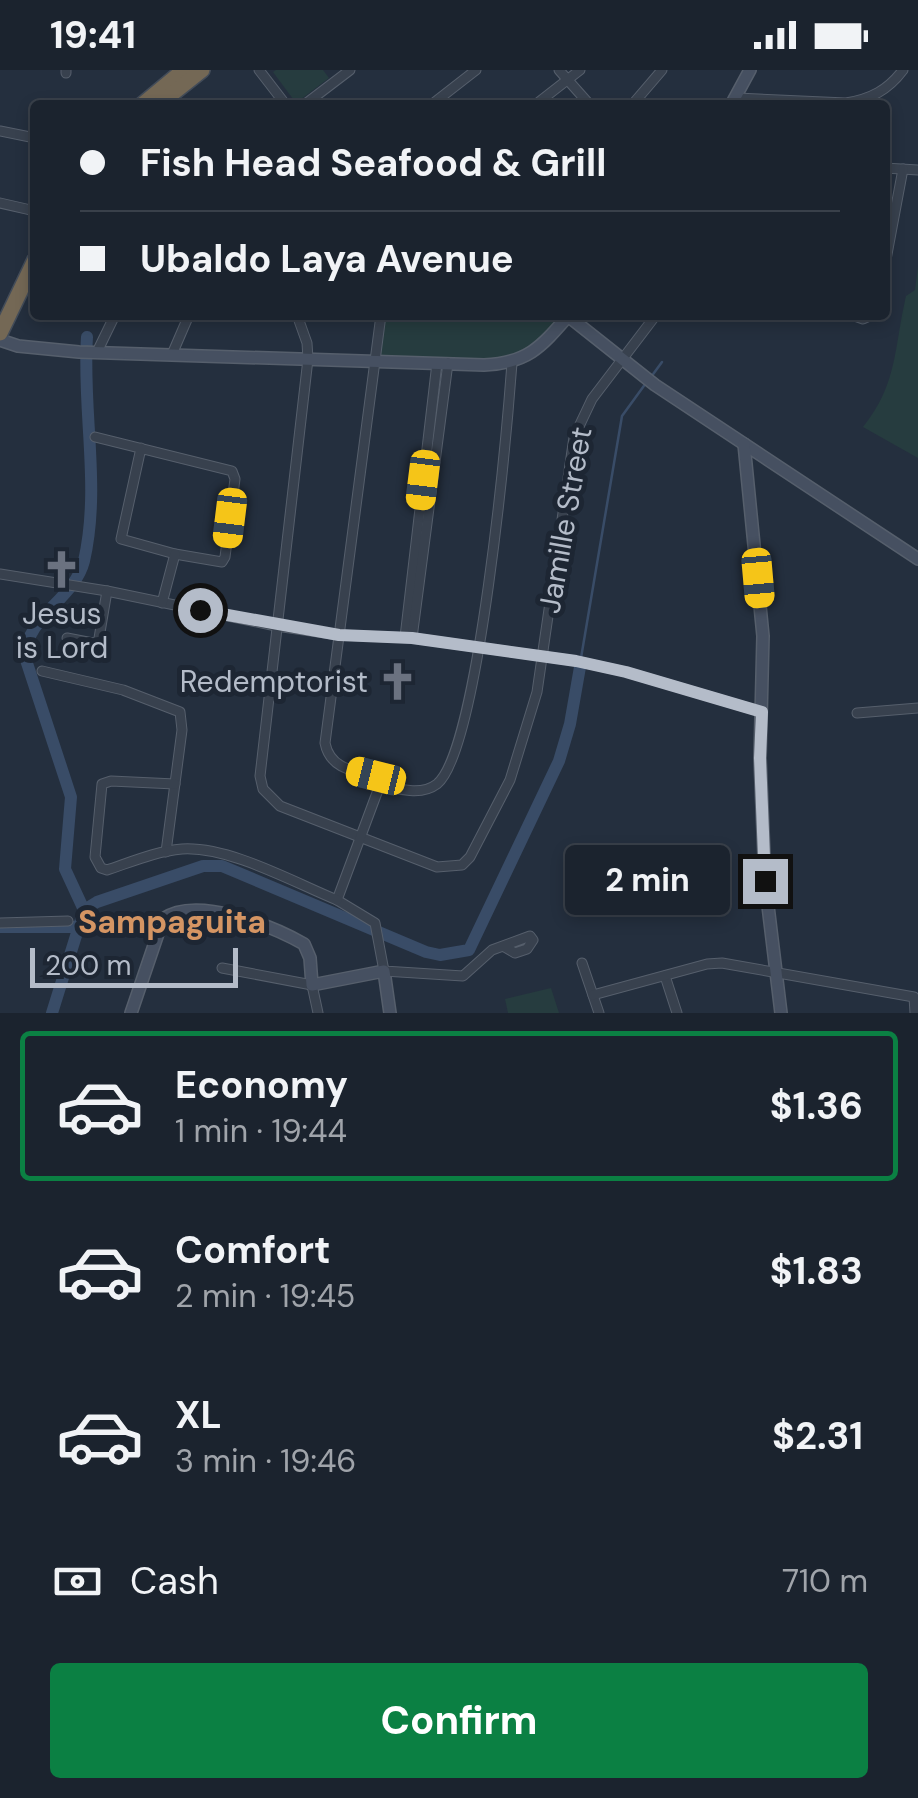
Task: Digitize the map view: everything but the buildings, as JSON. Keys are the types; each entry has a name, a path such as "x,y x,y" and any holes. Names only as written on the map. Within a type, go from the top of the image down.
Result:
{"highway":[{"path":"148,100 184,70"},
{"path":"164,100 202,70"},
{"path":"1,341 30,272"},
{"path":"1,341 30,288"}],"street":[{"path":"259,70 282,100"},
{"path":"311,100 350,70"},
{"path":"437,100 476,70"},
{"path":"558,70 585,100"},
{"path":"541,100 580,70"},
{"path":"636,100 662,70"},
{"path":"735,100 750,70"},
{"path":"862,100 888,88 903,70"},
{"path":"0,131 30,137"},
{"path":"890,168 918,170"},
{"path":"890,237 902,169"},
{"path":"0,204 30,210"},
{"path":"88,352 111,320"},
{"path":"173,352 187,320"},
{"path":"299,320 308,359 260,757 263,788 280,806 362,836"},
{"path":"337,900 378,784 376,776 341,766 327,753 328,706 380,320"},
{"path":"1,341 88,352 512,363 532,352 565,320"},
{"path":"574,320 650,381 918,559"},
{"name":"Jamille Street","path":"362,836 437,867 462,865 496,811 524,742 542,656 574,437 592,398 652,320"},
{"path":"408,637 443,363"},
{"path":"378,784 420,791 439,782 470,704 512,363"},
{"path":"96,438 141,448 234,473 223,560 218,564 125,542 120,535 141,448"},
{"path":"744,444 763,636 762,831 781,1013"},
{"path":"162,603 174,554"},
{"path":"0,574 276,626 339,635 408,637 542,656 626,672 762,712"},
{"path":"68,638 98,644 107,592"},
{"path":"42,672 123,690 180,712 182,730 166,852"},
{"path":"857,713 918,708"},
{"path":"175,784 102,784 95,857 101,868 106,870 166,852 201,850 224,855 337,900 372,919 377,929 390,1013"},
{"path":"131,1013 159,926 170,914 202,909 299,941 308,950 318,1013"},
{"path":"0,923 68,921"},
{"path":"222,968 312,985 384,971 462,976 492,950 503,946"},
{"path":"582,963 600,1013"},
{"path":"594,995 722,963 914,997 915,1013"},
{"path":"664,976 677,1013"}],"green space":[{"path":"323,70 329,78 300,100 294,100 273,72"},
{"path":"918,266 918,458 863,427 889,380 906,296 915,290"},
{"path":"385,320 557,320 544,336 502,358 454,362 377,358"},
{"path":"551,988 559,1013 508,1013 505,999"}],"waterway":[{"path":"84,910 65,869 71,797 25,657 33,630 71,587 84,561 91,505 87,337"},
{"path":"651,377 662,362"},
{"path":"581,658 622,416 646,383"},
{"path":"52,1013 84,910 203,866 222,866 426,952 440,955 469,950 559,761 580,667"},
{"path":"0,927 79,927"}],"place":[{"name":"Jesus is Lord","path":"62,569"},
{"name":"Redemptorist","path":"398,681"}],"district":[{"name":"Sampaguita","path":"172,922"}],"route":[{"path":"200,610 339,635 412,638 576,661 762,712 765,881"}]}
